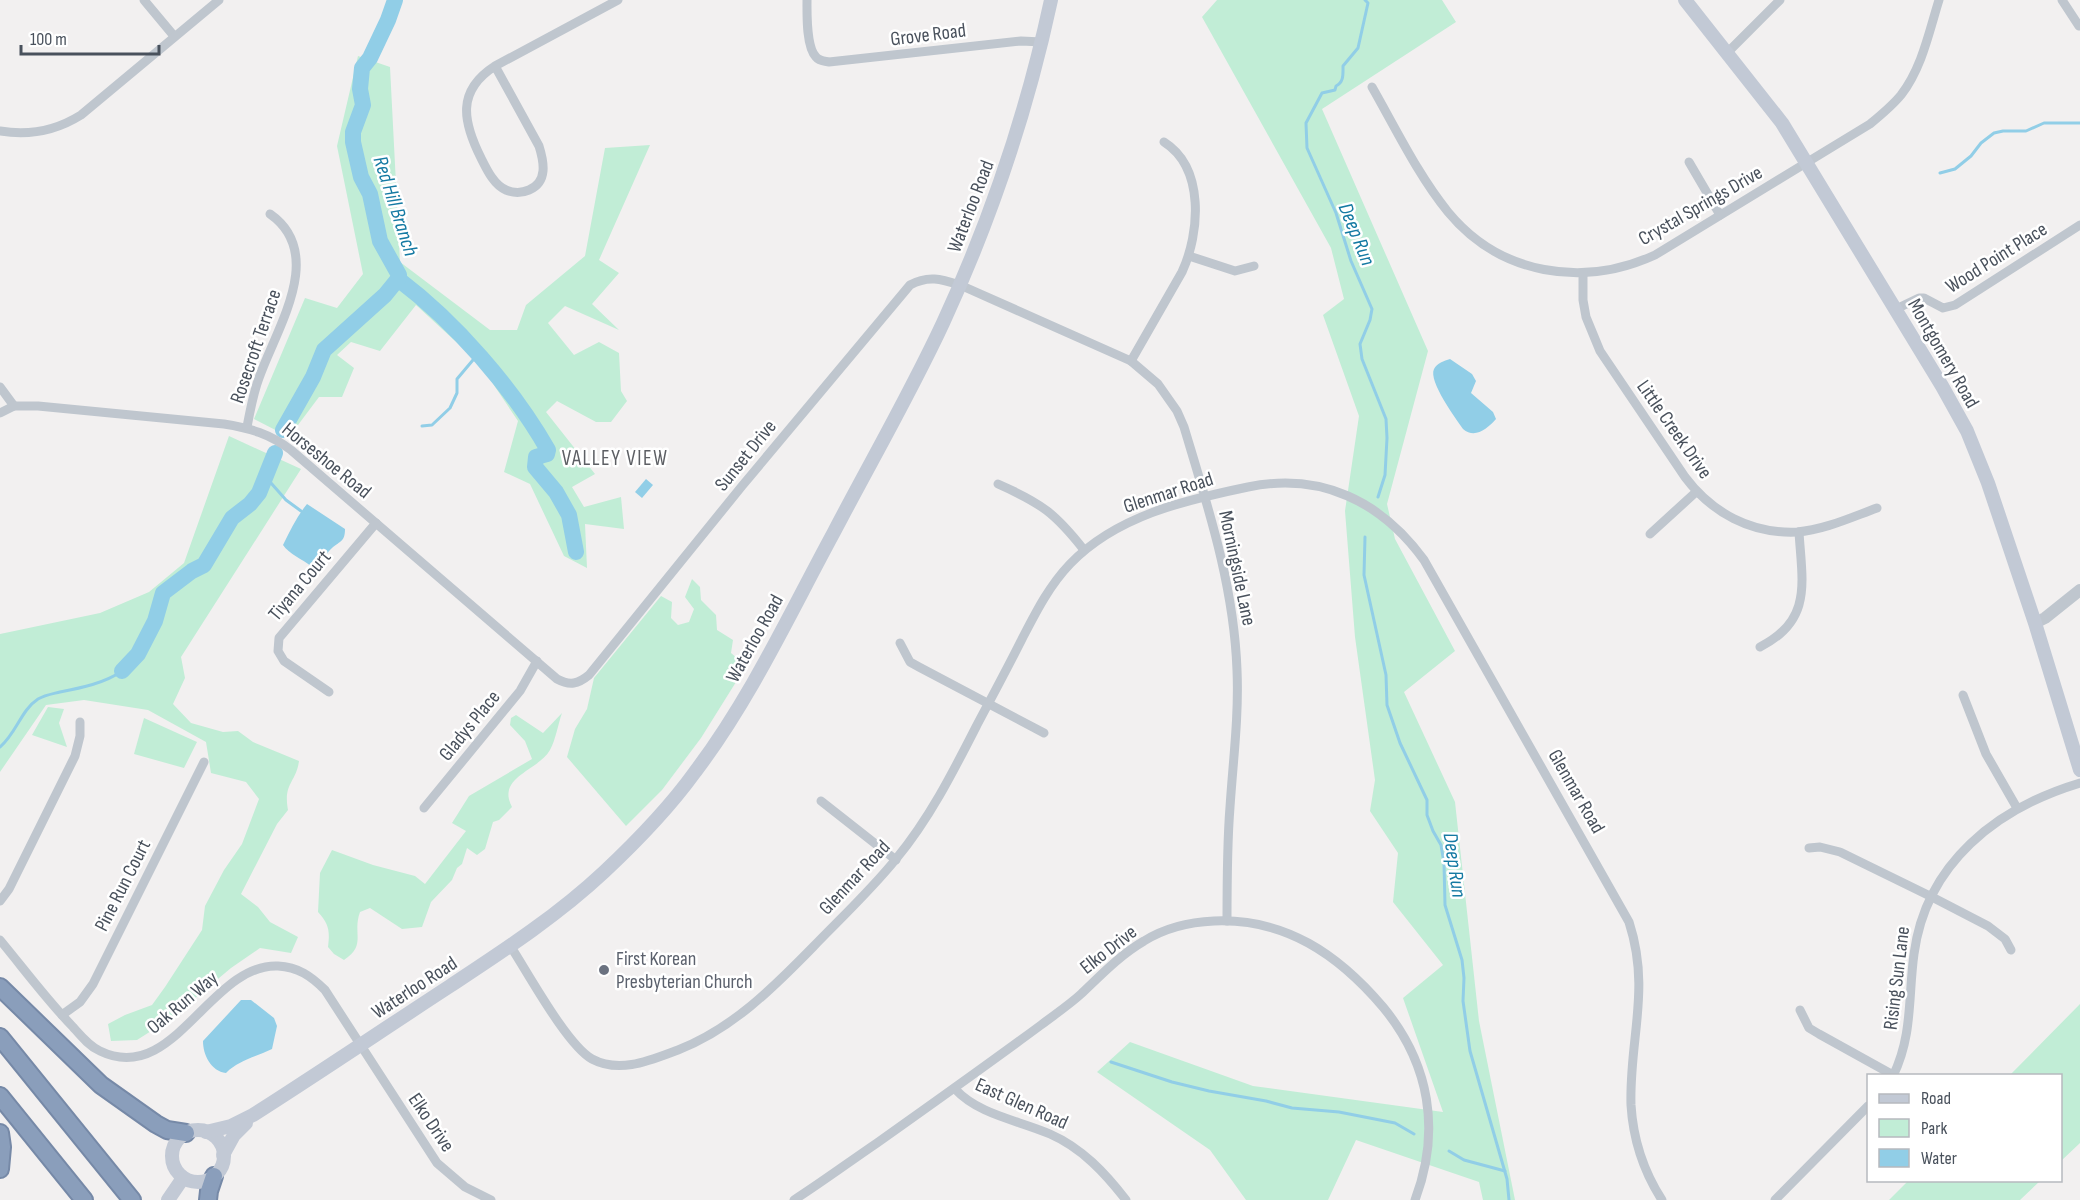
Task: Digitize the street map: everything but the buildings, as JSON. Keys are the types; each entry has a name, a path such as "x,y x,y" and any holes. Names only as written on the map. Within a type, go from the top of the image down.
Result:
{"highway":[{"path":"0,987 101,1085 156,1125 167,1130 186,1133"},
{"path":"0,1037 132,1200"},
{"path":"0,1096 84,1200"},
{"path":"0,1133 2,1147 0,1169"},
{"path":"208,1200 214,1176"}],"main road":[{"name":"Waterloo Road","path":"206,1132 231,1126 254,1115 511,947 606,871 670,804 717,740 756,677 912,383 960,285 984,228 1014,142 1042,42 1051,0"},
{"name":"Montgomery Road","path":"1686,0 1782,123 1967,430 1988,483 2035,623 2080,770"},
{"name":"Waterloo Road","path":"223,1155 234,1135 254,1115"},
{"path":"206,1132 219,1141 223,1155 220,1169 207,1180 198,1182 183,1178 173,1166 172,1155 175,1144 186,1133 206,1132"},
{"path":"169,1199 183,1178"}],"street":[{"path":"144,0 174,36"},
{"path":"0,131 36,132 67,124 81,115 219,0"},
{"path":"495,66 539,146 542,157 544,166 540,182 525,192 506,190 490,175 469,132 466,107 469,94 482,75 495,66 618,0"},
{"name":"Grove Road","path":"807,0 810,45 813,55 818,60 829,62 1022,41 1042,42"},
{"path":"1727,53 1780,0"},
{"name":"Crystal Springs Drive","path":"1372,87 1441,202 1461,226 1486,246 1513,260 1552,271 1583,273 1608,271 1635,264 1655,255 1870,124 1900,96 1911,81 1939,0"},
{"path":"2062,0 2079,26"},
{"path":"1131,361 1189,256 1195,222 1192,186 1181,156 1164,142"},
{"path":"1689,162 1720,215"},
{"name":"Rosecroft Terrace","path":"247,427 259,378 295,286 296,266 290,232 270,214"},
{"name":"Wood Point Place","path":"1896,309 1919,298 1924,298 1943,308 1954,305 2080,225"},
{"path":"1189,256 1235,271 1254,266"},
{"name":"Little Creek Drive","path":"1583,273 1583,300 1586,317 1600,351 1696,492 1717,510 1741,523 1777,531 1799,532 1820,528 1877,508"},
{"name":"Sunset Drive","path":"572,684 582,681 589,675 742,486 910,285 930,278 960,285"},
{"name":"Morningside Lane","path":"960,285 1131,361 1158,384 1177,411 1184,427 1222,554 1229,592 1237,671 1228,850 1227,921"},
{"path":"0,387 14,406"},
{"name":"Horseshoe Road","path":"0,413 14,406 38,406 247,427 278,440 537,662 558,678 572,684"},
{"path":"998,484 1024,496 1053,514 1084,550"},
{"name":"Glenmar Road","path":"511,947 568,1036 590,1058 603,1064 630,1065 686,1046 744,1012 771,990 896,860 950,777 1052,585 1084,550 1124,524 1167,508 1205,498 1263,484 1307,484 1330,489 1353,497 1388,519 1408,538 1424,560 1629,922 1636,943 1640,988 1632,1106 1639,1149 1653,1185 1662,1200"},
{"path":"1650,534 1696,492"},
{"name":"Tiyana Court","path":"329,692 284,661 278,651 279,638 376,523"},
{"path":"1760,647 1784,632 1798,609 1802,596 1799,532"},
{"path":"2035,623 2045,618 2080,590"},
{"path":"900,643 910,662 1044,733"},
{"name":"Gladys Place","path":"424,808 520,691 537,662"},
{"path":"1963,695 1986,753 2017,808"},
{"path":"0,901 9,889 75,756 80,736 80,722"},
{"name":"Pine Run Court","path":"62,1015 80,1002 93,984 204,762"},
{"name":"Rising Sun Lane","path":"1893,1074 1906,1041 1917,935 1932,897 1956,860 2001,818 2056,790 2080,783"},
{"path":"821,801 896,860"},
{"path":"1809,848 1820,847 1840,852 1932,897 1996,931 2005,939 2011,950"},
{"name":"Elko Drive","path":"794,1200 955,1089 1079,996 1127,951 1146,939 1183,925 1227,921 1270,927 1306,941 1340,964 1359,981 1392,1018 1415,1060 1425,1086 1429,1110 1428,1155 1424,1177 1415,1200"},
{"name":"Oak Run Way","path":"0,940 62,1015 87,1043 99,1051 125,1057 150,1052 165,1044 246,973 256,968 286,967 301,971 325,990 362,1045"},
{"path":"1800,1010 1809,1028 1891,1074"},
{"name":"Elko Drive","path":"362,1045 437,1163 465,1187 491,1200"},
{"name":"East Glen Road","path":"955,1089 971,1103 1068,1143 1096,1165 1126,1200"},
{"path":"1775,1200 1867,1108"}],"green space":[{"path":"1217,0 1442,0 1456,22 1322,109 1428,351 1387,504 1395,539 1455,651 1404,692 1455,802 1479,1021 1515,1200 1483,1200 1479,1182 1356,1140 1328,1200 1246,1200 1210,1150 1097,1072 1130,1042 1253,1086 1443,1112 1403,998 1443,965 1393,902 1398,853 1370,811 1375,780 1355,637 1345,511 1359,416 1323,315 1344,299 1331,248 1202,17"},
{"path":"358,56 390,67 400,262 490,330 517,330 526,305 585,256 605,148 650,145 599,260 619,273 592,304 619,330 565,306 548,323 574,355 599,342 619,353 621,391 627,401 611,422 596,422 557,401 546,412 595,474 572,487 584,507 621,497 624,529 585,524 587,568 564,556 530,484 504,472 518,421 479,363 416,305 380,351 351,342 337,355 354,368 342,397 319,397 289,437 254,419 305,298 337,308 363,274 337,146"},
{"path":"229,436 301,469 181,657 185,678 173,704 191,723 223,732 238,731 253,742 299,761 288,788 288,810 277,824 241,894 258,907 270,922 298,937 291,953 260,948 231,968 170,1019 137,1040 111,1041 108,1024 152,1005 202,930 205,906 224,870 242,844 259,799 246,782 211,773 206,742 148,710 84,700 46,705 0,772 0,634 100,613 149,592 184,563"},
{"path":"692,579 700,587 701,600 716,615 717,630 733,640 731,653 746,666 701,738 662,790 626,826 567,757 575,729 587,709 594,678 661,596 672,602 671,618 678,625 689,622 694,609 685,597"},
{"path":"48,707 64,709 59,723 67,747 32,735"},
{"path":"562,713 550,750 537,764 514,781 509,788 512,807 499,820 493,822 485,849 477,855 467,848 462,864 457,868 452,880 431,902 422,927 402,929 370,908 360,912 357,944 351,955 344,960 334,954 328,947 327,924 318,912 320,873 332,850 373,865 415,876 425,884 466,831 452,823 469,796 532,759 525,741 510,725 511,718 516,715 543,733"},
{"path":"144,718 197,742 184,768 134,754"},
{"path":"2080,1004 2080,1143 2062,1160 2062,1074 2011,1074"},
{"path":"1907,1182 2039,1182 2020,1200 1889,1200"}],"water":[{"path":"1450,359 1472,374 1476,381 1471,393 1493,412 1496,419 1476,433 1463,429 1435,382 1433,375 1435,367"},
{"path":"646,479 653,485 642,498 635,492"},
{"path":"307,504 345,529 343,539 328,552 320,565 311,566 292,554 283,545"},
{"path":"241,1000 251,1000 274,1018 277,1026 272,1049 242,1062 226,1073 221,1072 209,1062 204,1052 203,1041"}],"waterway":[{"name":"Red Hill Branch","path":"283,430 313,377 324,350 385,295 398,279 399,275 380,241 370,194 361,177 353,142 353,132 363,105 360,89 362,68 370,58 395,0"},
{"name":"Deep Run","path":"1365,0 1368,3 1358,48 1343,66 1343,78 1335,90 1322,93 1306,123 1307,148 1336,213 1351,261 1372,309 1360,344 1362,359 1386,419 1385,475 1378,497"},
{"path":"1940,173 1955,169 1994,133 2026,131 2044,123 2080,123"},
{"path":"398,279 461,335 500,380 534,426 548,450 547,454 536,457 535,467 556,492 569,515 576,552"},
{"path":"422,426 432,425 450,408 457,393 457,379 478,354"},
{"name":"Red Hill Branch","path":"122,671 138,654 155,621 163,593 192,571 204,565 232,518 250,504 259,493 275,453"},
{"path":"266,480 301,511"},
{"name":"Deep Run","path":"1365,537 1364,575 1386,675 1387,705 1400,743 1427,800 1427,815 1441,845 1445,905 1462,960 1463,1001 1470,1051 1507,1179 1509,1200"},
{"name":"Red Hill Branch","path":"0,747 6,742 27,709 38,699 100,682 122,671"},
{"path":"1111,1062 1172,1082 1209,1091 1292,1108 1339,1112 1395,1123 1414,1134"},
{"path":"1449,1151 1464,1160 1505,1171"}],"place":[{"name":"First Korean Presbyterian Church","path":"604,970"}],"district":[{"name":"VALLEY VIEW","path":"615,458"}]}
